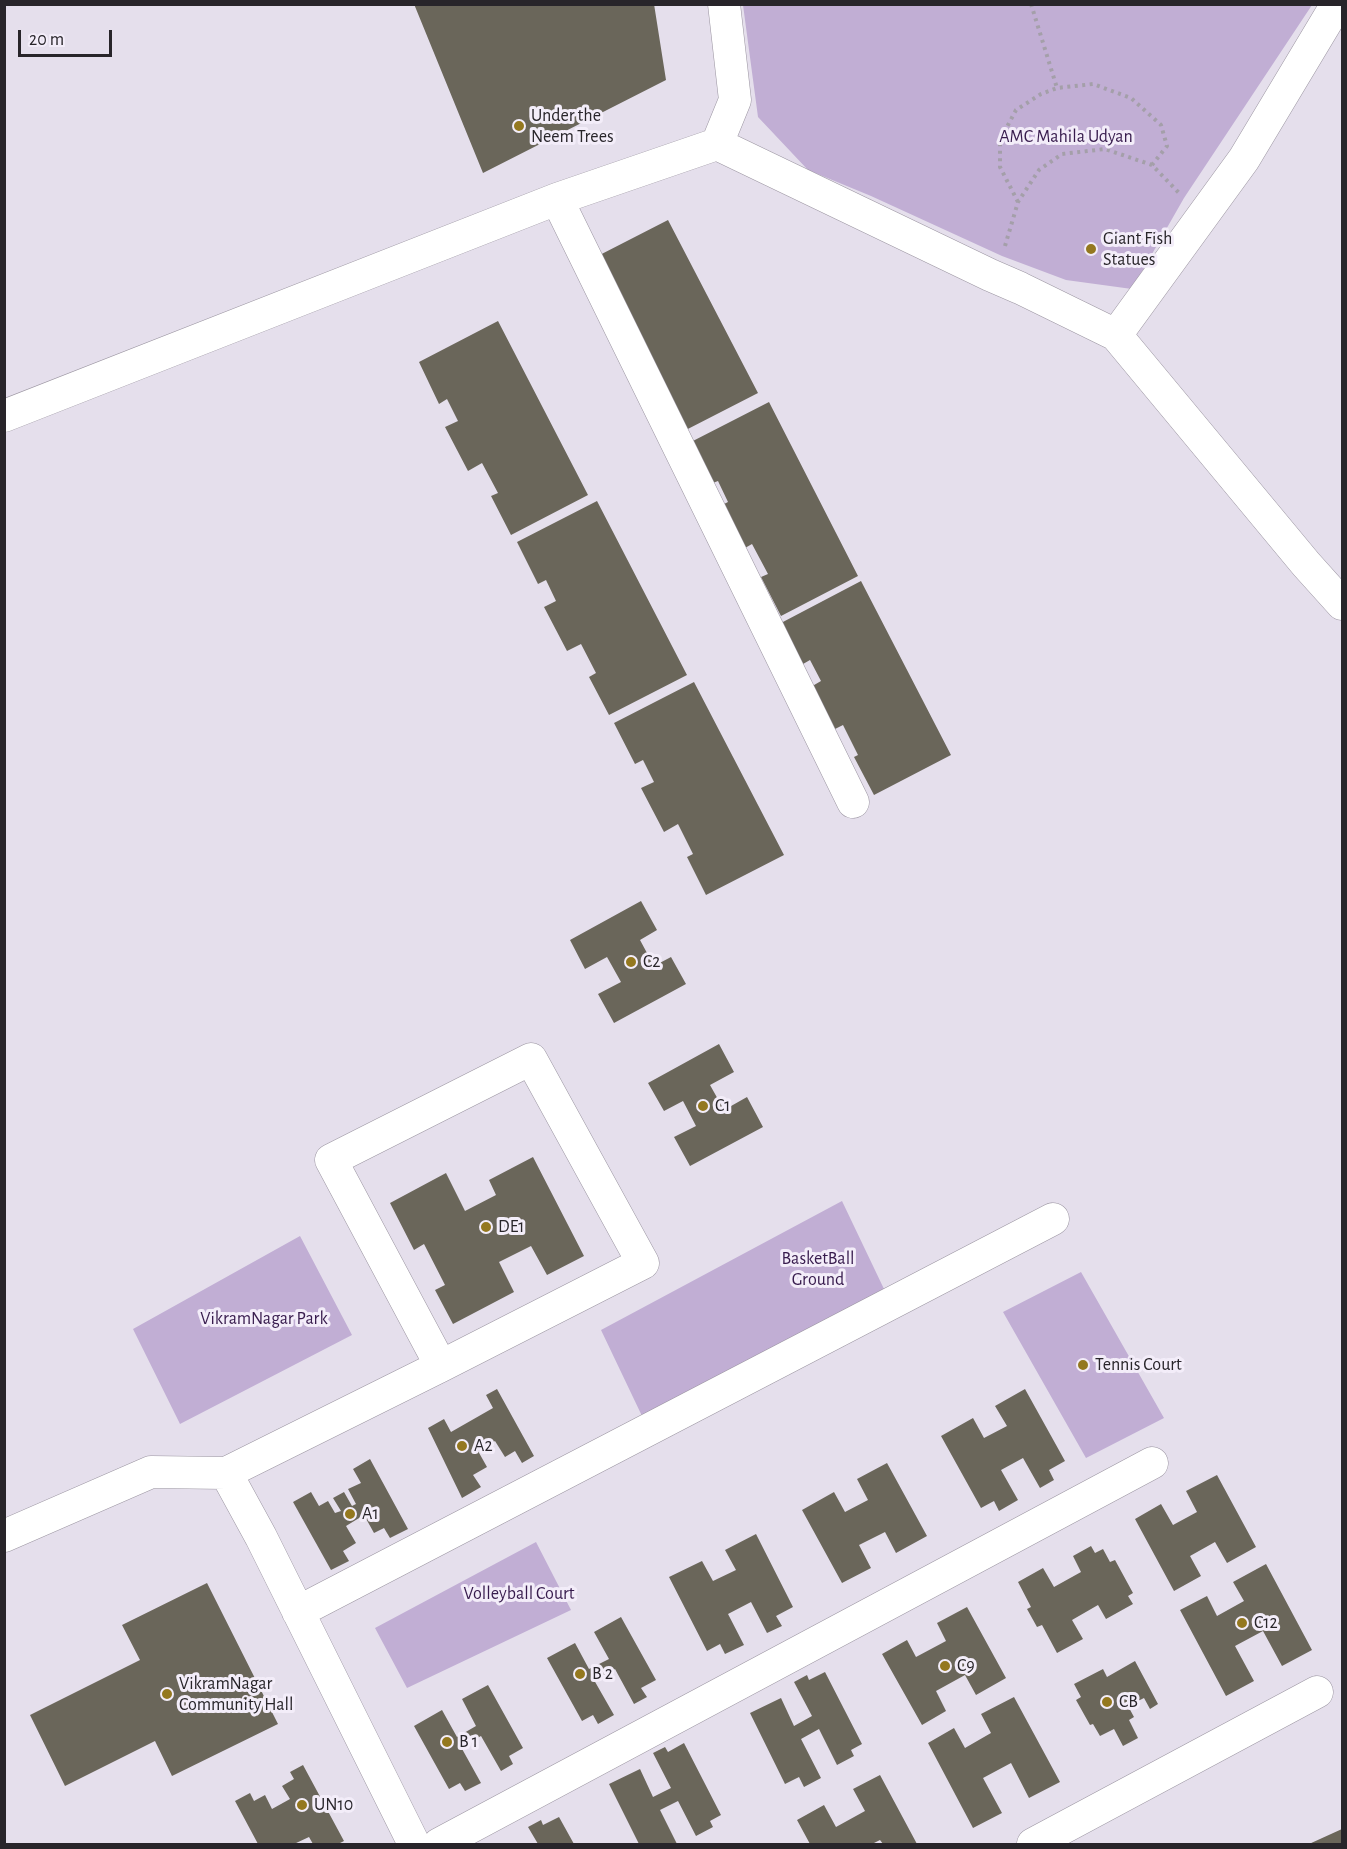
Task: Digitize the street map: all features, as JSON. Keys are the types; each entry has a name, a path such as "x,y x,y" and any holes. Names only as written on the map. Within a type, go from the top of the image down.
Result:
{"street":[{"path":"717,144 735,100 724,4"},
{"path":"1116,335 1244,159 1337,4"},
{"path":"4,416 557,199 717,144 1116,335 1306,564 1342,604"},
{"path":"557,199 853,802"},
{"path":"4,1536 152,1472 226,1473 441,1366 643,1263 531,1059 331,1160 441,1366"},
{"path":"298,1612 1053,1219"},
{"path":"439,1845 1152,1463"},
{"path":"226,1473 261,1537 414,1845"},
{"path":"1032,1845 1317,1692"}],"path":[{"path":"1030,4 1057,88"},
{"path":"1018,202 1000,167 1000,140 1016,110 1041,94 1057,88 1093,84 1131,98 1161,125 1167,146 1152,165"},
{"path":"990,275 1002,256 1018,202 1039,170 1062,154 1105,148 1152,165 1184,198 1207,211"}],"green space":[{"name":"AMC Mahila Udyan","path":"743,5 1312,5 1184,198 1132,289 1066,280 1002,256 808,170 758,117"},
{"name":"BasketBall Ground","path":"842,1201 884,1289 642,1416 601,1330"},
{"name":"VikramNagar Park","path":"300,1236 352,1335 180,1424 133,1329"},
{"name":"Tennis Court","path":"1081,1272 1164,1418 1086,1458 1003,1312"},
{"name":"Volleyball Court","path":"536,1542 571,1610 407,1688 375,1628"}],"building":[{"name":"Under the Neem Trees","path":"414,4 654,4 666,80 483,173"},
{"path":"668,220 758,393 680,433 588,261"},
{"path":"498,321 588,495 511,535 491,496 498,493 482,463 468,471 445,427 458,421 447,399 439,404 419,362"},
{"path":"769,402 858,576 781,616 761,577 768,574 752,544 738,552 716,508 728,502 718,481 710,484 689,443"},
{"path":"597,501 687,675 609,715 589,677 596,673 581,644 567,651 544,607 556,601 546,580 538,584 517,542"},
{"path":"861,581 951,755 874,795 854,757 858,755 843,725 831,731 809,688 821,681 810,660 803,664 781,623"},
{"path":"694,682 784,855 706,895 687,857 693,854 678,824 664,832 641,788 654,782 643,760 635,764 614,723"},
{"name":"C2","path":"641,901 657,930 640,940 654,966 671,957 686,984 614,1023 598,994 621,982 607,957 585,969 570,940"},
{"name":"C1","path":"719,1044 734,1072 710,1085 724,1110 747,1097 763,1127 690,1166 674,1137 696,1126 683,1101 664,1111 648,1083"},
{"name":"DE1","path":"533,1157 584,1256 547,1275 531,1246 499,1262 514,1292 453,1324 435,1290 445,1285 424,1244 414,1250 390,1203 446,1173 465,1211 496,1195 489,1180"},
{"name":"A2","path":"497,1389 534,1456 522,1463 515,1451 505,1457 495,1441 478,1451 487,1467 473,1475 481,1487 462,1498 428,1428 444,1419 451,1432 493,1408 486,1395"},
{"path":"1025,1389 1065,1461 1049,1470 1054,1480 1040,1488 1023,1458 1001,1470 1018,1500 999,1511 994,1501 981,1508 941,1436 973,1418 984,1438 1007,1426 995,1406"},
{"name":"A1","path":"370,1459 408,1529 390,1538 384,1528 374,1533 364,1515 346,1526 356,1543 343,1551 349,1561 331,1570 293,1502 311,1492 319,1506 328,1501 335,1513 341,1511 333,1498 344,1492 352,1506 356,1504 348,1489 361,1483 353,1469"},
{"path":"887,1463 927,1536 896,1553 885,1532 859,1545 871,1568 842,1583 802,1510 834,1492 845,1512 868,1500 857,1479"},
{"path":"1217,1475 1256,1547 1227,1563 1215,1542 1190,1556 1201,1576 1174,1591 1135,1519 1161,1504 1173,1525 1197,1512 1186,1491"},
{"path":"756,1534 793,1607 776,1616 782,1626 767,1633 751,1602 728,1614 744,1645 725,1654 720,1644 707,1651 669,1577 702,1561 713,1581 736,1570 725,1550"},
{"path":"1091,1546 1095,1553 1103,1549 1110,1562 1115,1560 1133,1593 1128,1596 1133,1604 1106,1619 1098,1605 1072,1620 1083,1639 1057,1653 1042,1625 1037,1627 1027,1609 1031,1607 1018,1582 1043,1568 1054,1587 1081,1572 1073,1556"},
{"name":"C12","path":"1266,1564 1312,1650 1282,1666 1263,1631 1235,1646 1254,1681 1226,1696 1180,1610 1207,1596 1217,1616 1244,1601 1233,1582"},
{"name":"VikramNagar Community Hall","path":"207,1583 278,1724 172,1776 155,1741 65,1786 30,1715 140,1660 122,1625"},
{"name":"C9","path":"967,1607 1006,1678 976,1695 965,1675 936,1691 946,1711 922,1725 882,1654 907,1640 916,1657 946,1641 937,1623"},
{"name":"B 2","path":"621,1617 656,1680 641,1688 647,1697 634,1704 615,1669 594,1680 614,1715 598,1724 593,1715 582,1721 547,1658 575,1643 589,1669 609,1659 594,1632"},
{"name":"CB","path":"1135,1661 1158,1704 1150,1709 1144,1698 1128,1706 1134,1717 1129,1720 1138,1738 1123,1746 1114,1729 1100,1736 1093,1724 1090,1725 1076,1700 1081,1697 1074,1684 1103,1669 1107,1677"},
{"path":"825,1672 862,1744 851,1750 854,1756 837,1765 819,1729 801,1739 821,1778 804,1787 799,1777 785,1784 750,1713 781,1698 794,1726 812,1716 794,1682 807,1675 809,1680"},
{"name":"B 1","path":"488,1685 523,1748 509,1756 513,1764 501,1771 481,1736 461,1747 481,1783 465,1791 460,1783 449,1789 414,1726 442,1710 457,1737 476,1726 462,1699"},
{"path":"1014,1697 1060,1782 1029,1798 1011,1763 983,1778 1002,1813 973,1828 928,1743 954,1728 965,1748 991,1733 981,1714"},
{"path":"684,1743 721,1815 710,1821 713,1827 696,1836 678,1801 660,1810 677,1844 639,1844 609,1784 640,1769 653,1797 671,1788 653,1753 665,1747 668,1752"},
{"name":"UN10","path":"303,1765 344,1841 338,1844 313,1844 309,1837 294,1844 258,1844 235,1801 250,1793 254,1801 265,1795 272,1809 290,1799 282,1786 294,1779 290,1772"},
{"path":"880,1775 917,1844 883,1844 880,1840 872,1844 810,1844 797,1820 824,1805 836,1827 865,1811 853,1789"},
{"path":"559,1817 574,1844 538,1844 528,1827 541,1820 543,1825"},
{"path":"1342,1829 1342,1844 1309,1844"}],"place":[{"name":"Under the Neem Trees","path":"519,126"},
{"name":"Giant Fish Statues","path":"1091,249"},
{"name":"C2","path":"631,962"},
{"name":"C1","path":"703,1106"},
{"name":"DE1","path":"486,1227"},
{"name":"Tennis Court","path":"1083,1365"},
{"name":"A2","path":"462,1446"},
{"name":"A1","path":"350,1514"},
{"name":"C12","path":"1242,1623"},
{"name":"C9","path":"945,1666"},
{"name":"B 2","path":"580,1674"},
{"name":"VikramNagar Community Hall","path":"167,1694"},
{"name":"CB","path":"1107,1702"},
{"name":"B 1","path":"447,1742"},
{"name":"UN10","path":"302,1805"}]}
